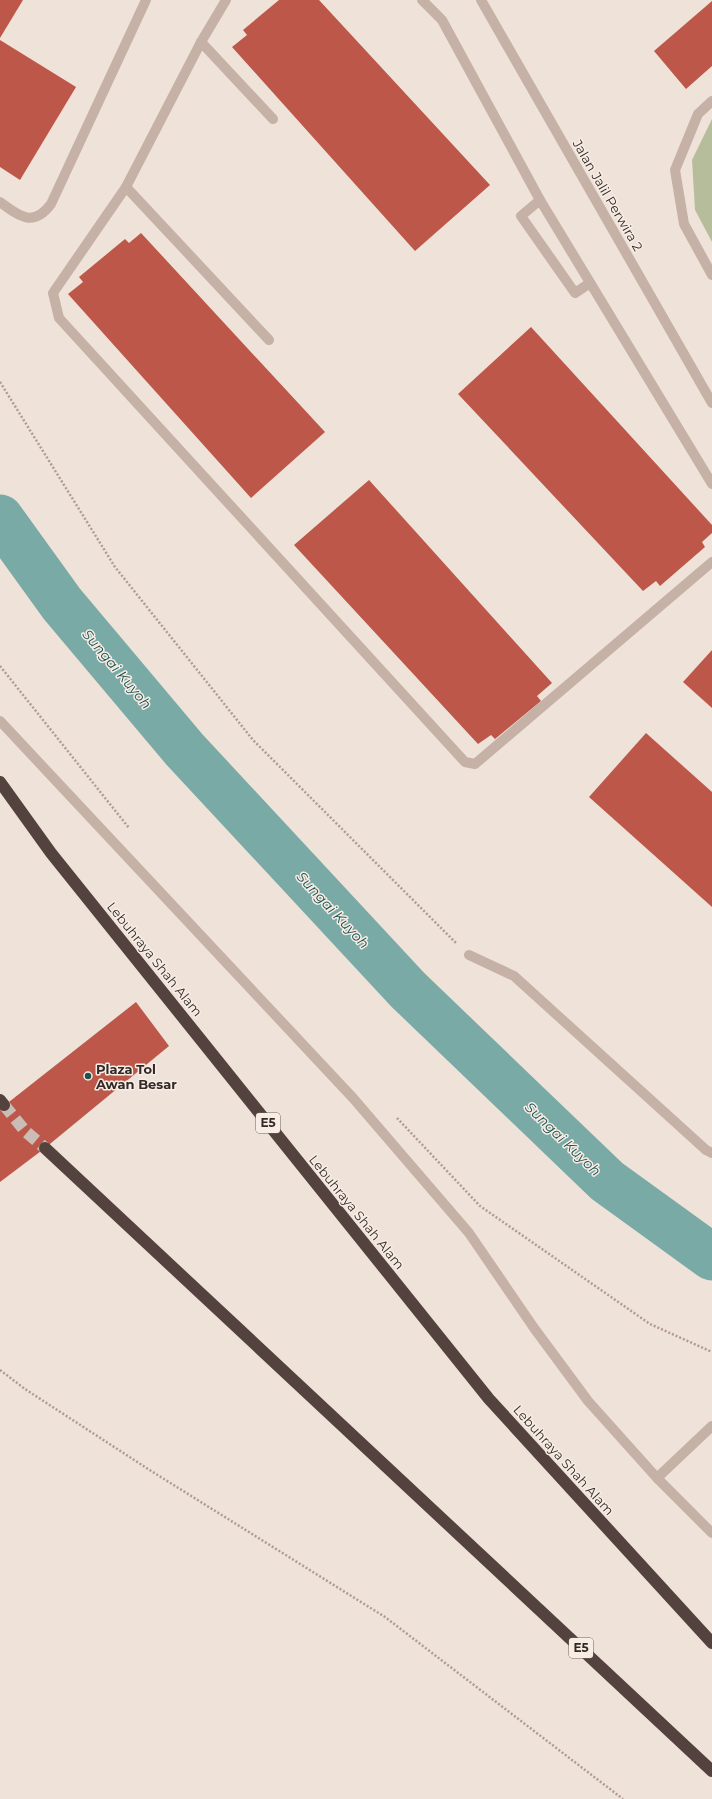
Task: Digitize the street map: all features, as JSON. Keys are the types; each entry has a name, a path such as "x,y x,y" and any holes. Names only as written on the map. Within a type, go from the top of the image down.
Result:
{"highway":[{"name":"Lebuhraya Shah Alam","path":"0,782 51,853 489,1399 712,1643"},
{"name":"E5","path":"45,1148 712,1771"}],"street":[{"path":"0,202 25,218 35,218 44,213 51,204 146,0"},
{"path":"226,0 201,42 126,187 53,292 59,318 465,762 475,764 712,562"},
{"path":"422,0 442,20 540,200 712,484"},
{"name":"Jalan Jalil Perwira 2","path":"481,0 712,403"},
{"path":"201,42 274,119"},
{"path":"712,101 698,114 675,170 684,224 712,275"},
{"path":"126,187 269,340"},
{"path":"540,200 521,216 574,293 590,283"},
{"path":"0,721 358,1104 469,1233 534,1328 588,1401 657,1478 712,1533"},
{"path":"469,956 514,976 706,1150 712,1152"},
{"path":"657,1478 712,1426"}],"path":[{"path":"0,382 115,567 253,740 469,956"},
{"path":"0,666 132,832"},
{"path":"393,1113 480,1206 650,1324 712,1352"},
{"path":"0,1370 25,1389 385,1617 623,1799"}],"green space":[{"path":"712,119 712,242 695,210 692,160"}],"building":[{"path":"0,0 23,0 0,38"},
{"path":"279,0 319,0 490,185 415,251 232,47 247,35 243,30"},
{"path":"712,1 712,66 686,89 654,51"},
{"path":"0,40 76,87 20,180 0,167"},
{"path":"141,233 325,432 251,498 68,294 83,282 79,277 125,239 129,243"},
{"path":"531,327 712,525 712,533 702,542 705,547 660,586 656,581 643,591 458,394"},
{"path":"369,480 552,683 537,696 541,701 495,739 491,735 478,744 294,545"},
{"path":"712,650 712,708 683,682"},
{"path":"646,733 712,792 712,907 589,797"},
{"name":"Plaza Tol Awan Besar","path":"136,1002 169,1046 45,1148 0,1182 0,1109"}],"waterway":[{"name":"Sungai Kuyoh","path":"0,518 62,604 184,749 408,990 607,1181 712,1257"}],"tunnel":[{"path":"4,1105 25,1131 45,1148"}],"place":[{"name":"Plaza Tol Awan Besar","path":"88,1076"}]}
